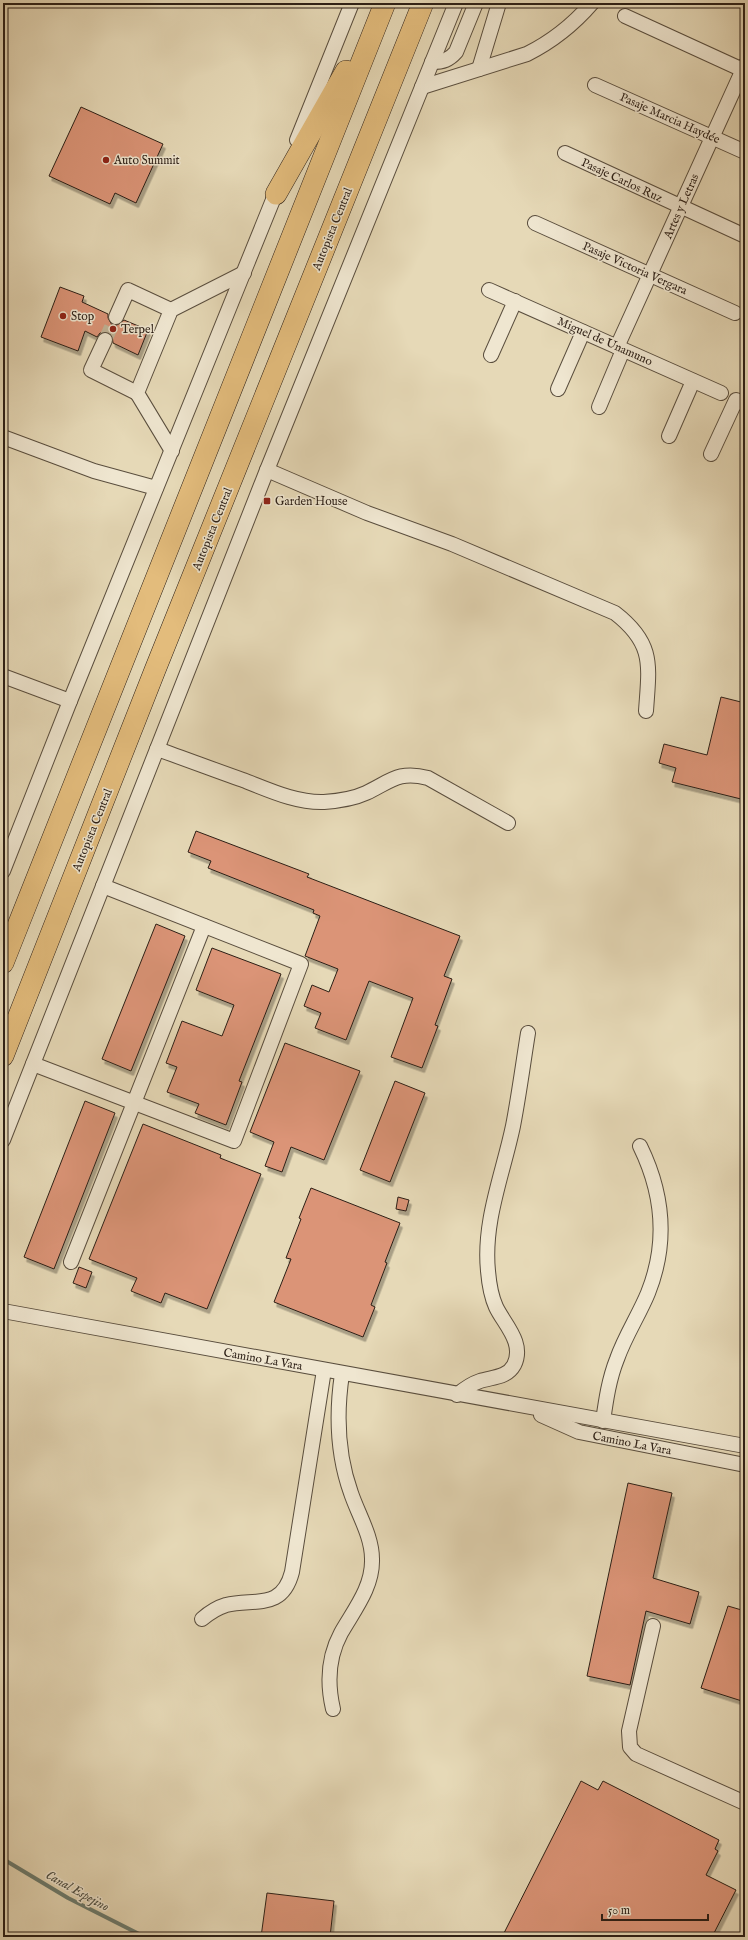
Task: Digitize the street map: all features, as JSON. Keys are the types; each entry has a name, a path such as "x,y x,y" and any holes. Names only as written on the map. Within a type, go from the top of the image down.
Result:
{"highway":[{"path":"3,962 149,592 385,3"},
{"name":"Autopista Central","path":"3,1056 158,663 423,3"},
{"path":"276,194 343,76 375,28"}],"street":[{"path":"3,871 70,701 352,3"},
{"path":"3,1140 267,470 456,3"},
{"path":"432,62 444,62 451,58 456,52 476,3"},
{"path":"479,69 499,3"},
{"path":"422,87 512,60 542,46 570,27 592,3"},
{"path":"625,16 744,68"},
{"name":"Artes y Letras","path":"599,406 620,348 650,275 744,68"},
{"name":"Pasaje Marcia Haydée","path":"595,85 745,152"},
{"name":"Pasaje Carlos Ruz","path":"565,153 745,236"},
{"name":"Pasaje Victoria Vergara","path":"535,223 735,313"},
{"path":"137,393 171,310 244,273"},
{"path":"116,317 128,290 171,310"},
{"name":"Miguel de Unamuno","path":"489,290 721,393"},
{"path":"490,355 515,301"},
{"path":"558,389 583,332"},
{"path":"105,340 90,370 137,393 172,451"},
{"path":"668,436 692,380"},
{"path":"712,454 736,400 745,404"},
{"path":"3,437 94,471 156,488"},
{"path":"267,470 367,513 452,544 615,613 634,630 646,652 649,664 646,711"},
{"path":"3,676 70,701"},
{"path":"157,749 277,793 308,801 339,801 364,794 395,778 403,776 420,776 428,778 508,823"},
{"path":"33,1064 234,1141 301,964 103,886"},
{"path":"71,1262 133,1102 204,926"},
{"path":"457,1395 471,1384 504,1374 515,1364 516,1355 514,1339 492,1296 488,1271 487,1242 492,1205 513,1125 528,1033"},
{"path":"603,1421 607,1393 617,1359 648,1293 660,1247 661,1218 656,1189 640,1146"},
{"name":"Camino La Vara","path":"3,1311 522,1407 745,1446"},
{"path":"202,1619 216,1609 225,1605 255,1603 272,1599 287,1585 292,1572 324,1370"},
{"path":"333,1709 329,1684 332,1658 341,1634 366,1588 372,1568 369,1540 348,1484 340,1451 338,1412 342,1374"},
{"name":"Camino La Vara","path":"522,1407 579,1432 745,1465"},
{"path":"653,1626 629,1731 630,1747 636,1754 745,1803"}],"building":[{"name":"Auto Summit","path":"81,107 163,144 136,203 115,193 110,204 49,176"},
{"path":"60,287 84,296 82,302 108,314 108,318 112,325 117,325 124,320 148,330 138,355 113,343 112,335 108,332 100,333 97,337 85,331 78,351 41,337"},
{"path":"721,697 745,703 745,800 672,782 676,768 659,763 664,744 707,755"},
{"path":"196,831 309,874 307,877 460,936 444,976 452,979 435,1025 438,1026 422,1068 391,1057 413,998 369,981 346,1040 315,1028 321,1013 304,1006 312,985 329,992 338,969 305,956 320,916 313,913 314,910 208,868 211,861 188,852"},
{"path":"156,924 185,936 131,1071 102,1059"},
{"path":"212,948 281,974 239,1081 242,1082 226,1125 195,1113 199,1104 167,1092 177,1067 166,1063 182,1021 222,1036 234,1005 196,990"},
{"path":"285,1043 360,1071 324,1160 291,1147 282,1172 265,1166 274,1142 250,1132"},
{"path":"395,1081 425,1093 390,1182 360,1170"},
{"path":"85,1101 115,1113 54,1269 24,1257"},
{"path":"143,1124 221,1155 220,1158 261,1174 207,1309 165,1293 161,1303 131,1291 137,1278 89,1259"},
{"path":"311,1188 400,1223 371,1305 375,1307 363,1337 274,1302 291,1259 286,1258 301,1219 299,1218"},
{"path":"398,1197 409,1200 406,1211 396,1209"},
{"path":"79,1267 92,1272 86,1288 73,1283"},
{"path":"628,1483 672,1493 653,1578 699,1592 690,1624 646,1611 630,1685 587,1676"},
{"path":"728,1606 745,1611 745,1702 701,1688"},
{"path":"581,1781 598,1790 603,1781 719,1840 715,1849 718,1851 706,1875 736,1890 712,1937 502,1937"},
{"path":"267,1893 334,1901 330,1937 261,1937"}],"waterway":[{"name":"Canal Espejino","path":"3,1859 68,1898 145,1937"}],"tunnel":[{"path":"105,340 116,317"}],"place":[{"name":"Auto Summit","path":"106,160"},
{"name":"Stop","path":"63,316"},
{"name":"Terpel","path":"113,329"},
{"name":"Garden House","path":"267,501"}]}
